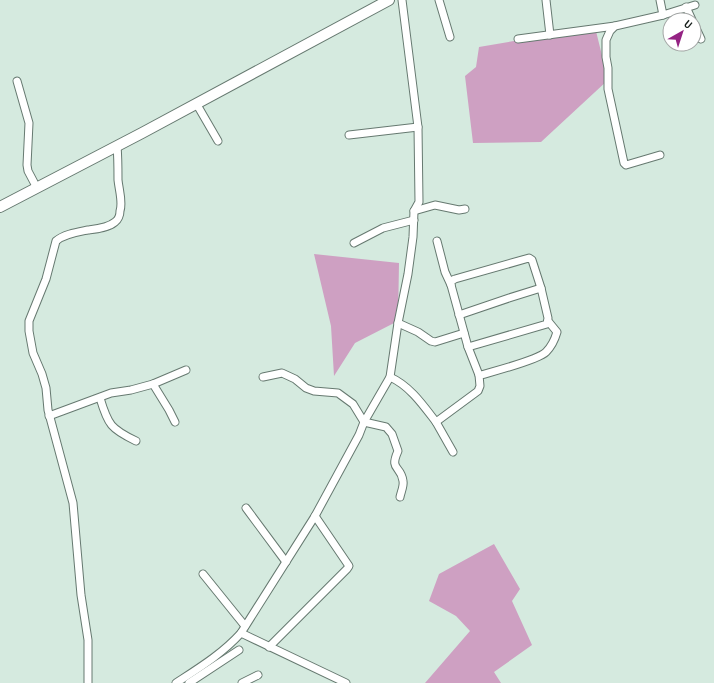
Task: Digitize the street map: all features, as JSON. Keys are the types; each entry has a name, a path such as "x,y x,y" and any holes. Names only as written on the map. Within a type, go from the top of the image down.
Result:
{"main road":[{"path":"0,207 116,147 389,0"}],"street":[{"path":"178,683 215,657 243,630 315,516 359,435 364,422 390,377 398,324 408,274 413,237 414,212 419,202 418,128 402,0"},
{"path":"439,0 450,37"},
{"path":"546,0 550,35"},
{"path":"660,0 662,12"},
{"path":"673,12 695,5"},
{"path":"686,8 688,12"},
{"path":"518,39 615,26 662,15"},
{"path":"615,26 610,31 606,40 608,89 616,132 624,162 626,165 660,155"},
{"path":"17,81 29,123 28,171 36,188"},
{"path":"196,103 218,141"},
{"path":"350,135 418,128"},
{"path":"88,683 88,640 81,595 73,503 49,416 46,388 33,353 30,339 29,321 46,279 56,241 66,236 100,228 116,221 121,211 116,147"},
{"path":"414,212 435,205 465,210"},
{"path":"354,243 383,228 414,220"},
{"path":"436,422 478,391 480,386 479,375 468,347 460,315 451,285 445,272 437,241"},
{"path":"451,285 451,282 455,279 528,258 532,260 541,288 548,321 556,332 556,338 546,352 540,356 479,375"},
{"path":"460,315 541,288"},
{"path":"468,347 547,324 548,321"},
{"path":"398,324 418,332 435,342 464,333"},
{"path":"49,416 118,391 131,390 153,384 186,370"},
{"path":"263,377 282,373 296,378 306,388 314,391 338,393 353,404 364,422 386,427 392,434 398,451 394,464 400,473 403,482 400,497"},
{"path":"390,377 398,381 417,398 436,422 453,452"},
{"path":"153,384 175,422"},
{"path":"100,398 105,416 110,425 136,441"},
{"path":"246,508 286,562"},
{"path":"269,647 349,566 315,516"},
{"path":"203,574 243,630 269,647 346,683"},
{"path":"189,683 239,650"},
{"path":"245,682 258,675"},
{"path":"329,675 333,683"}],"shaded area":[{"path":"595,27 608,80 541,142 473,143 465,76 476,67 479,47"},
{"path":"314,254 399,263 398,321 355,343 334,376 331,326"},
{"path":"494,544 520,589 512,601 532,645 494,672 501,683 425,683 470,631 456,616 429,601 439,574"}]}
